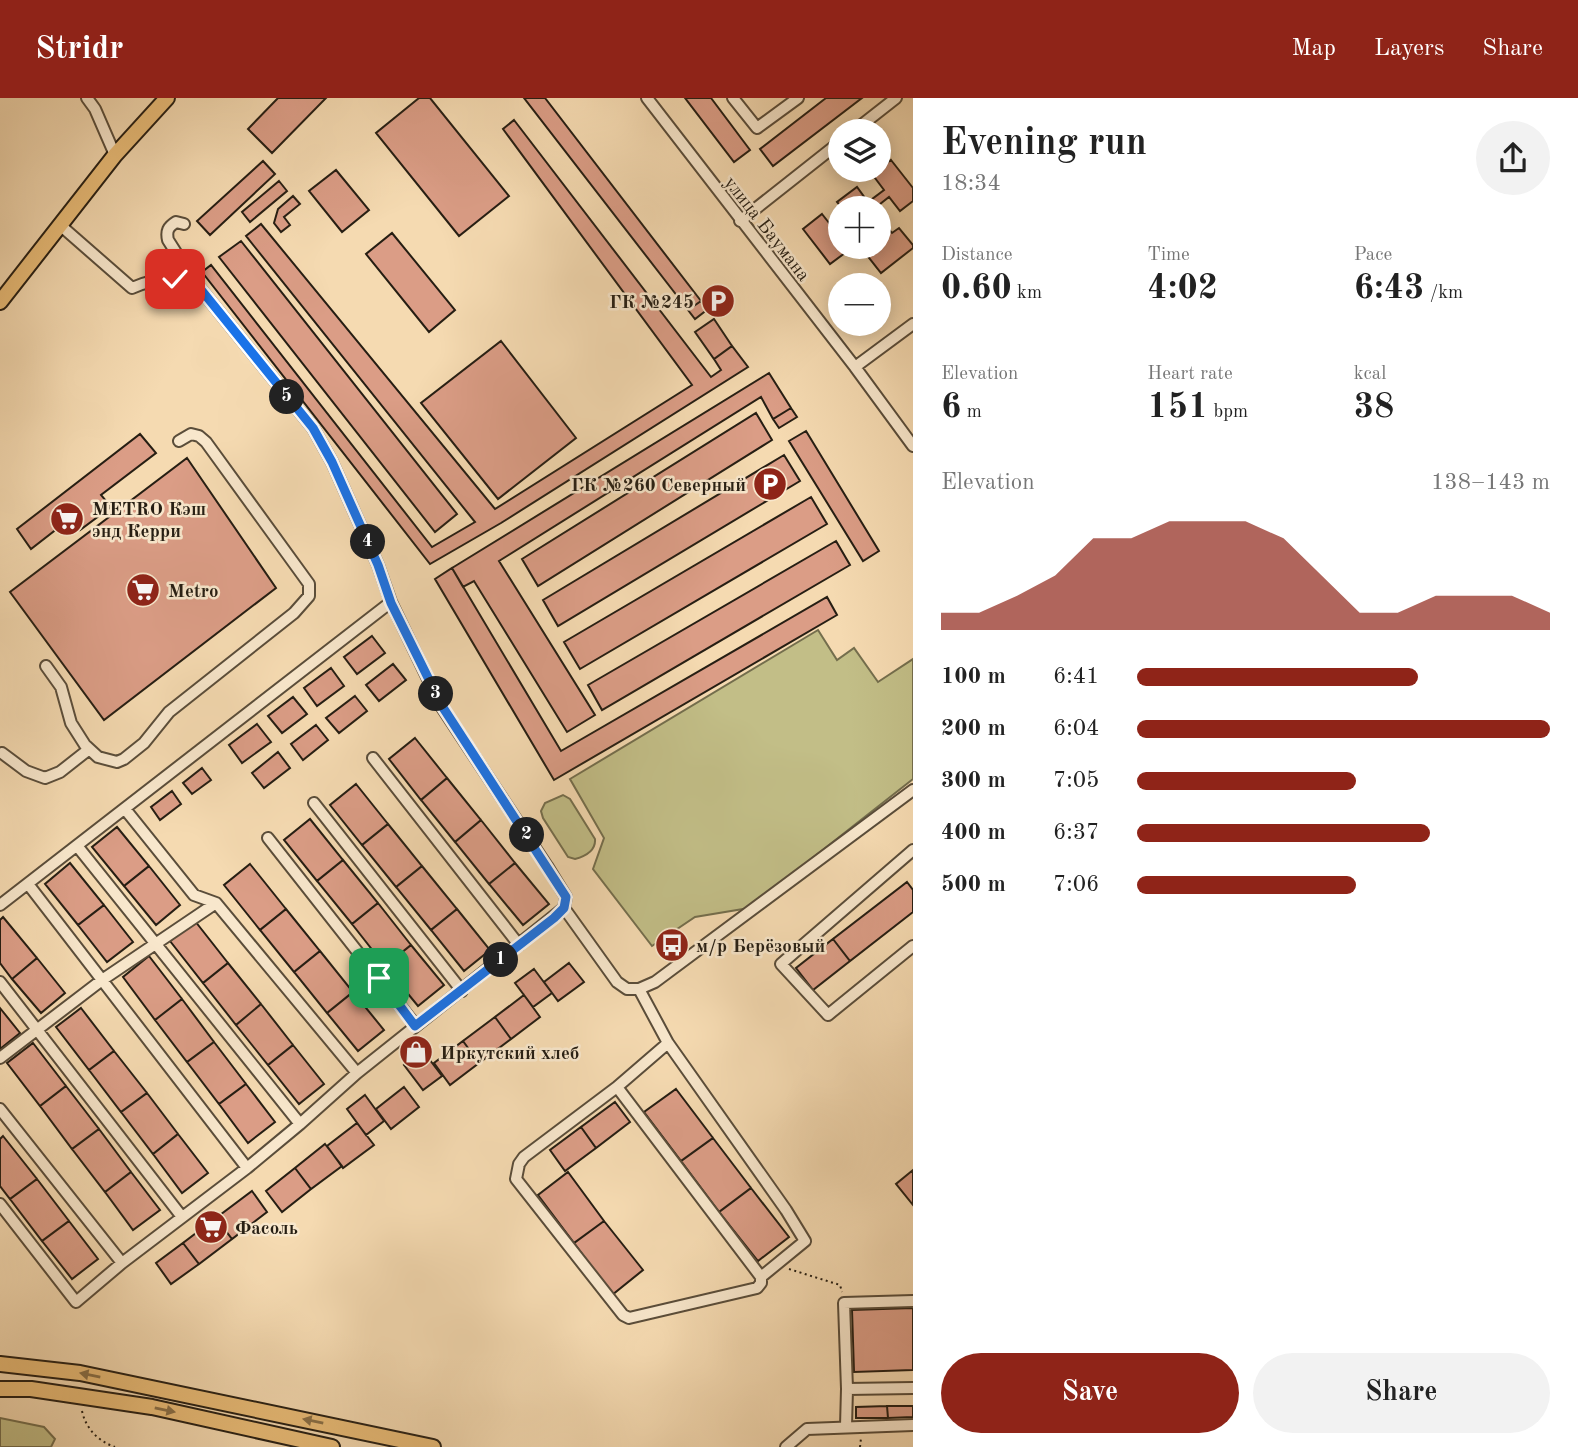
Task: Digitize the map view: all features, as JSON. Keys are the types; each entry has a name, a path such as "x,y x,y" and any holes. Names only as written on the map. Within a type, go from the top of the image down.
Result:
{"main road":[{"path":"0,302 116,155 167,98"},
{"path":"0,1364 80,1373 433,1447"},
{"path":"0,1388 31,1389 152,1407 332,1447"}],"street":[{"path":"87,98 95,109 116,155"},
{"name":"улица Баумана","path":"647,98 913,446"},
{"path":"733,98 757,128 798,98"},
{"path":"869,119 896,98"},
{"path":"740,221 828,151"},
{"path":"0,1204 76,1302 122,1263 247,1168 357,1073 564,908 566,897 442,706 391,603 378,565 332,462 313,428 194,281 168,240 167,232 170,226 176,222 184,224"},
{"path":"60,225 132,288 167,279 194,281"},
{"path":"855,368 913,324"},
{"path":"46,666 61,687 71,723 88,750 113,762 128,756 144,743 165,715 306,602 311,592 309,584 203,439 191,433 179,440"},
{"path":"0,905 391,603"},
{"path":"2,753 26,771 45,778 60,772 88,750"},
{"path":"373,758 519,945"},
{"path":"564,908 617,982 627,989 639,989 655,982 713,941 911,796"},
{"path":"314,803 462,991"},
{"path":"125,809 194,895 216,903 357,1073"},
{"path":"268,838 415,1026"},
{"path":"78,847 300,1124"},
{"path":"913,850 781,964 828,1015 913,946"},
{"path":"28,884 247,1168"},
{"path":"0,1058 102,980 216,903"},
{"path":"0,982 182,1217"},
{"path":"639,989 668,1044 786,1210 805,1241 761,1277"},
{"path":"617,1087 761,1277 757,1288 629,1318 623,1315 516,1179 519,1164 524,1157 617,1087 668,1044"},
{"path":"0,1109 122,1263"},
{"path":"846,1426 848,1390 844,1303 913,1301"},
{"path":"848,1390 913,1388"},
{"path":"786,1447 807,1429 913,1425"}],"path":[{"path":"778,1262 791,1271 840,1285 844,1303"},
{"path":"80,1396 86,1426 115,1447"}],"shaded area":[{"path":"818,630 837,660 854,648 878,682 913,659 913,779 749,908 695,917 652,946 593,869 604,838 570,779"},
{"path":"563,795 570,799 595,839 590,852 575,859 568,857 541,811 545,803"},
{"path":"0,1418 44,1427 55,1439 51,1447 0,1447"}],"building":[{"path":"278,98 326,98 272,153 248,129"},
{"path":"419,98 430,98 509,196 459,236 376,133"},
{"path":"524,98 545,98 701,301 688,310"},
{"path":"685,98 711,98 750,150 734,162"},
{"path":"826,98 862,98 835,119 828,119 828,124 773,166 760,149"},
{"path":"514,120 711,377 721,370 714,359 732,346 748,367 501,523 430,564 202,272 211,265 432,547 475,522 246,236 261,224 495,509 692,385 503,129"},
{"path":"891,160 913,188 913,201 900,211 891,196 876,196 884,190 878,182 891,182"},
{"path":"263,161 275,174 210,235 197,221"},
{"path":"336,170 369,210 342,232 309,191"},
{"path":"279,181 287,191 250,222 242,212"},
{"path":"857,187 864,196 845,196"},
{"path":"293,196 300,204 284,217 290,225 281,232 274,223 278,209"},
{"path":"822,214 828,222 828,259 837,259 830,264 803,229"},
{"path":"899,228 913,248 881,273 870,259 891,259 891,232"},
{"path":"392,233 455,310 429,332 366,254"},
{"path":"241,241 457,514 435,532 219,257"},
{"path":"701,301 708,309 695,319 688,310"},
{"path":"714,319 732,346 714,359 695,332"},
{"path":"501,341 576,438 498,499 421,403"},
{"path":"769,373 791,408 773,419 761,397 499,561 595,715 567,732 474,581 463,587 452,568"},
{"path":"791,408 797,417 779,428 773,419"},
{"path":"756,413 772,440 538,586 522,559"},
{"path":"806,431 879,551 863,561 789,441"},
{"path":"140,434 156,453 101,495 111,507 80,530 71,518 31,549 17,529"},
{"path":"784,455 800,481 558,626 543,600"},
{"name":"Metro","path":"187,458 276,588 104,720 10,592"},
{"path":"811,497 827,524 580,669 564,642"},
{"path":"836,541 850,565 602,710 588,685"},
{"path":"452,568 561,751 827,597 837,615 554,780 435,579"},
{"path":"372,636 385,653 357,674 344,657"},
{"path":"393,664 406,680 379,701 366,685"},
{"path":"331,668 344,686 317,706 304,688"},
{"path":"355,696 367,711 339,733 326,718"},
{"path":"293,697 307,714 282,733 268,716"},
{"path":"257,724 271,742 242,763 229,745"},
{"path":"316,725 328,740 303,760 291,744"},
{"path":"415,738 447,778 421,800 389,759"},
{"path":"278,752 290,768 264,788 252,773"},
{"path":"202,768 211,780 192,794 183,783"},
{"path":"447,778 481,820 455,842 421,800"},
{"path":"356,784 388,824 362,845 330,805"},
{"path":"172,791 181,804 160,820 151,807"},
{"path":"310,819 343,860 317,881 284,840"},
{"path":"481,820 515,863 489,884 455,842"},
{"path":"388,824 422,866 396,887 362,845"},
{"path":"117,827 149,866 124,886 92,847"},
{"path":"343,860 378,903 352,924 317,881"},
{"path":"70,863 104,905 78,925 45,884"},
{"path":"515,863 549,904 523,925 489,884"},
{"path":"250,864 286,909 260,930 224,885"},
{"path":"149,866 180,905 156,925 124,886"},
{"path":"422,866 457,909 431,930 396,887"},
{"path":"907,882 913,890 913,912 850,961 833,939"},
{"path":"378,903 411,945 385,966 352,924"},
{"path":"104,905 133,942 107,962 78,925"},
{"path":"286,909 320,951 294,972 260,930"},
{"path":"457,909 490,950 464,971 431,930"},
{"path":"3,917 37,958 12,979 0,963 0,920"},
{"path":"195,921 228,963 203,983 170,941"},
{"path":"833,939 850,961 813,990 796,968"},
{"path":"411,945 444,985 418,1006 385,966"},
{"path":"320,951 353,992 327,1013 294,972"},
{"path":"149,956 182,999 155,1020 123,977"},
{"path":"37,958 65,993 41,1013 12,979"},
{"path":"228,963 261,1004 236,1025 203,983"},
{"path":"569,963 584,982 558,1001 544,982"},
{"path":"534,969 552,993 533,1007 515,983"},
{"path":"353,992 384,1030 358,1051 327,1013"},
{"path":"524,995 540,1017 511,1039 495,1017"},
{"path":"182,999 214,1042 187,1062 155,1020"},
{"path":"261,1004 293,1045 268,1065 236,1025"},
{"path":"0,1008 20,1033 0,1049"},
{"path":"81,1008 114,1051 89,1070 56,1027"},
{"path":"495,1017 511,1039 479,1063 463,1041"},
{"path":"463,1041 479,1063 450,1085 434,1063"},
{"path":"214,1042 246,1084 219,1104 187,1062"},
{"path":"33,1043 66,1086 40,1106 7,1063"},
{"path":"293,1045 324,1084 299,1104 268,1065"},
{"path":"114,1051 147,1093 121,1112 89,1070"},
{"path":"423,1051 442,1076 423,1090 404,1065"},
{"path":"246,1084 275,1122 248,1143 219,1104"},
{"path":"66,1086 99,1129 72,1149 40,1106"},
{"path":"404,1087 419,1107 391,1129 376,1109"},
{"path":"676,1089 713,1138 681,1161 644,1112"},
{"path":"147,1093 178,1134 153,1154 121,1112"},
{"path":"365,1095 384,1121 366,1135 347,1109"},
{"path":"615,1102 630,1122 596,1148 581,1127"},
{"path":"357,1123 374,1145 343,1168 327,1146"},
{"path":"581,1127 596,1148 565,1171 550,1150"},
{"path":"99,1129 131,1172 105,1192 72,1149"},
{"path":"178,1134 208,1173 182,1193 153,1154"},
{"path":"3,1136 37,1179 10,1199 0,1186 0,1139"},
{"path":"713,1138 751,1188 719,1212 681,1161"},
{"path":"325,1144 342,1166 311,1189 295,1168"},
{"path":"295,1168 311,1189 282,1212 266,1191"},
{"path":"913,1170 913,1205 896,1184"},
{"path":"131,1172 160,1210 133,1230 105,1192"},
{"path":"568,1172 604,1221 574,1243 538,1195"},
{"path":"37,1179 69,1221 42,1241 10,1199"},
{"path":"751,1188 789,1237 758,1261 719,1212"},
{"path":"252,1191 267,1212 232,1239 216,1218"},
{"path":"216,1218 232,1239 199,1264 183,1243"},
{"path":"69,1221 98,1259 72,1279 42,1241"},
{"path":"604,1221 643,1270 612,1295 574,1243"},
{"path":"183,1243 199,1264 171,1284 156,1263"},
{"path":"913,1308 913,1370 854,1372 852,1310"},
{"path":"887,1406 913,1406 913,1417 888,1418"},
{"path":"887,1406 888,1418 856,1418 856,1407"}],"place":[{"name":"ГК №245","path":"718,301"},
{"name":"ГК №260 Северный","path":"770,484"},
{"name":"METRO Кэш энд Керри","path":"67,519"},
{"name":"Metro","path":"143,590"},
{"name":"м/р Берёзовый","path":"672,945"},
{"name":"Иркутский хлеб","path":"416,1052"},
{"name":"Фасоль","path":"211,1227"}],"route":[{"path":"175,279 194,281 313,428 332,462 378,565 391,603 442,706 566,897 564,908 554,918 415,1026 379,978"}]}
